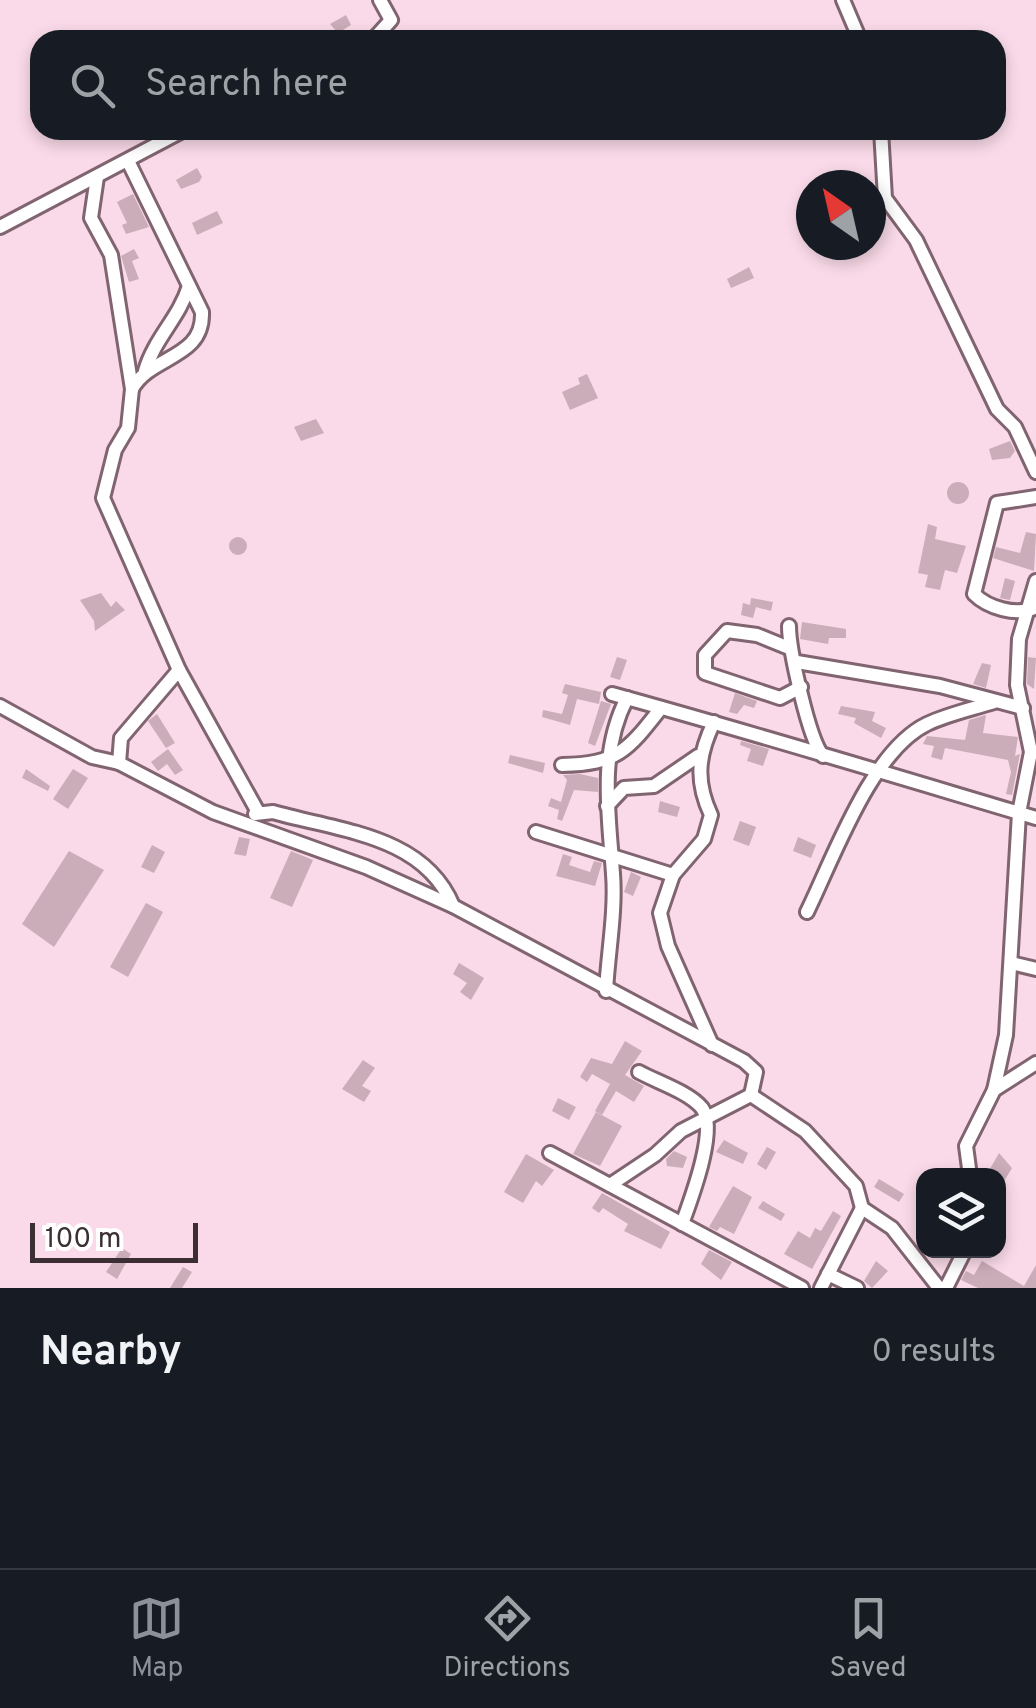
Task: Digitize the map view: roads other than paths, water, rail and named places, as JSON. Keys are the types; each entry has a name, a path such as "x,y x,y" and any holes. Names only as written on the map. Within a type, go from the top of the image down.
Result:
{"street":[{"path":"380,0 391,20 382,30"},
{"path":"843,0 856,30"},
{"path":"0,227 166,140"},
{"path":"882,140 886,198 916,240 997,409 1014,427 1035,466"},
{"path":"128,161 202,312 202,330 193,344 145,371"},
{"path":"98,178 91,218 111,255 132,389 128,428 115,450 103,498 179,670 258,812 409,851 434,871 453,906"},
{"path":"132,389 145,371 152,349 182,306 189,286"},
{"path":"1032,609 982,602 974,594 997,503 1036,496"},
{"path":"969,1168 966,1146 994,1090 1006,1035 1020,813 1033,752 1018,685 1019,639 1032,609 1036,581"},
{"path":"789,626 789,648 797,662 812,744 824,758"},
{"path":"789,648 757,635 727,631 706,655 705,673 780,698 802,687"},
{"path":"797,662 940,686 1023,708"},
{"path":"119,763 122,738 179,670"},
{"path":"606,991 613,873 608,855 608,760 618,716 612,694 1036,818"},
{"path":"807,912 878,771 901,742 926,724 994,702"},
{"path":"0,706 92,757 119,763 240,824 366,866 453,906 756,1072 751,1095 681,1131 655,1155 610,1185"},
{"path":"562,766 608,760 627,750 661,708"},
{"path":"606,806 624,788 654,786 698,756 714,722"},
{"path":"698,756 704,798 711,815 704,839 673,875 660,913 668,946 712,1045"},
{"path":"240,824 258,812"},
{"path":"536,832 673,875"},
{"path":"1010,963 1036,969"},
{"path":"994,1090 1036,1062"},
{"path":"639,1072 700,1104 708,1120 698,1178 682,1224"},
{"path":"751,1095 805,1131 856,1186 862,1208 892,1228 942,1288 961,1258"},
{"path":"550,1153 802,1288"},
{"path":"821,1288 862,1208"},
{"path":"828,1274 857,1288"}]}
